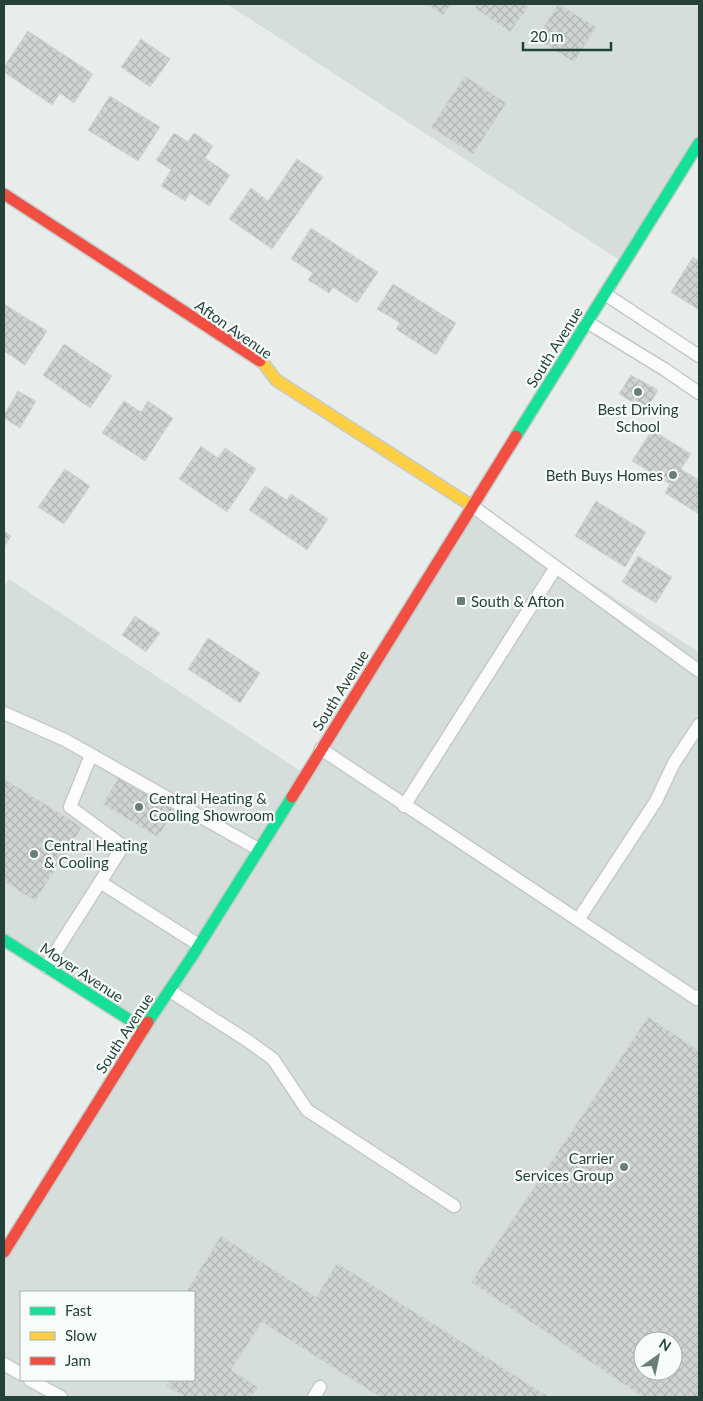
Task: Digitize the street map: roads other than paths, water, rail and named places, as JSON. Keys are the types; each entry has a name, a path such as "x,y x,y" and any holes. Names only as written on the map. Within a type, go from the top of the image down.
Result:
{"main road":[{"name":"South Avenue","path":"4,1252 199,945 699,143"},
{"name":"Afton Avenue","path":"4,194 264,364 276,380 472,506"},
{"name":"Moyer Avenue","path":"4,940 144,1029"}],"lane":[{"path":"605,294 699,356"},
{"path":"587,322 664,369 699,394"},
{"path":"472,506 699,671"},
{"path":"404,806 556,567"},
{"path":"4,713 65,740 258,849"},
{"path":"578,920 656,801 674,763 699,724"},
{"path":"321,750 699,999"},
{"path":"46,966 123,846 70,807 91,755"},
{"path":"100,882 199,945"},
{"path":"170,991 273,1059 307,1110 454,1206"},
{"path":"4,1364 20,1373"},
{"path":"32,1381 61,1397"}],"place":[{"name":"Best Driving School","path":"638,392"},
{"name":"Beth Buys Homes","path":"673,475"},
{"name":"South & Afton","path":"461,601"},
{"name":"Central Heating & Cooling Showroom","path":"139,807"},
{"name":"Central Heating & Cooling","path":"34,854"},
{"name":"Carrier Services Group","path":"624,1167"}]}
